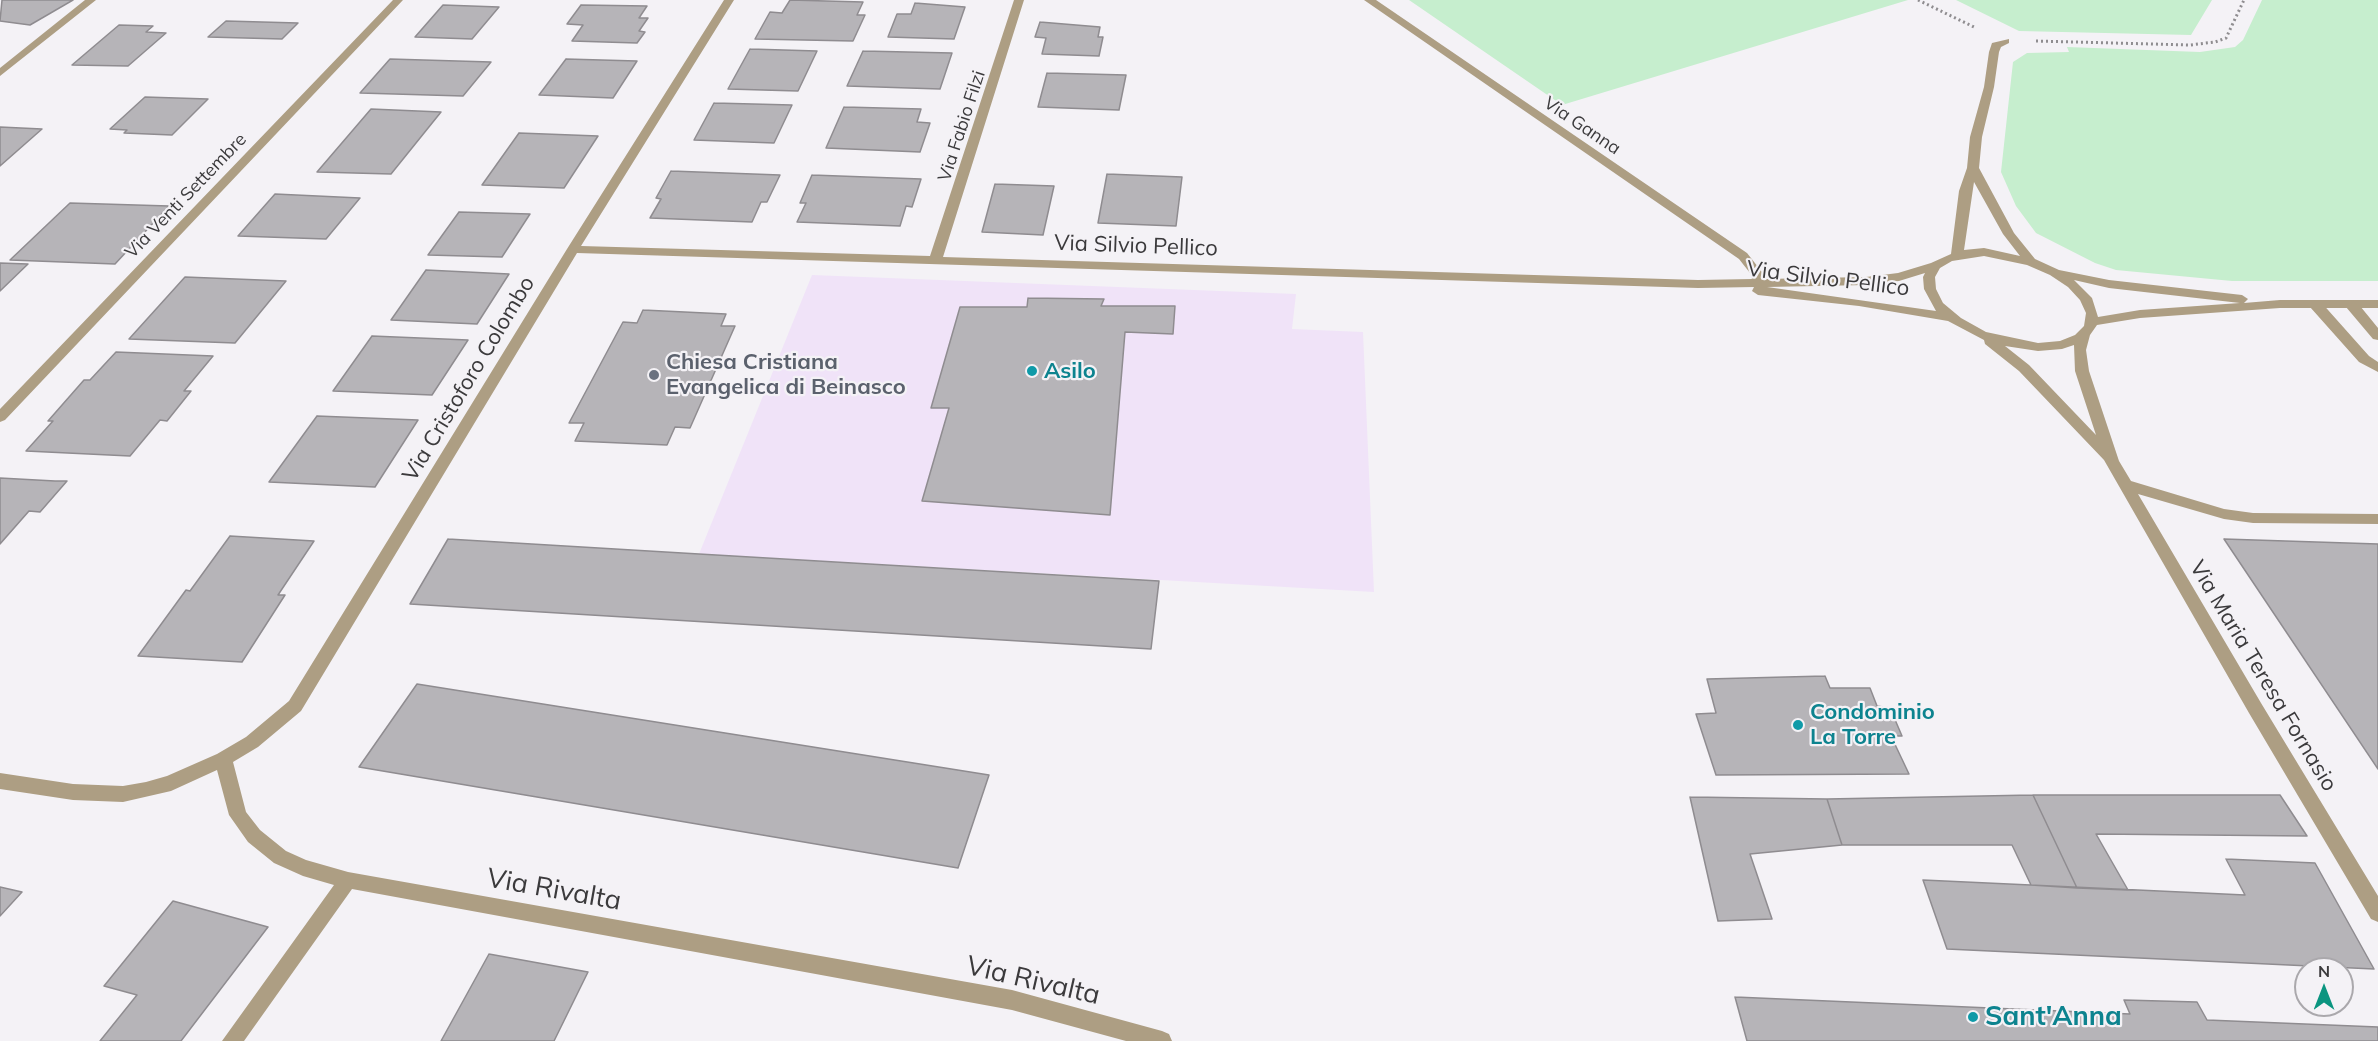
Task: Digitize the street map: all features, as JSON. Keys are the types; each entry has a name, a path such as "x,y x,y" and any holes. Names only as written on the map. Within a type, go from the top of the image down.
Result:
{"street":[{"path":"0,73 91,0"},
{"name":"Via Venti Settembre","path":"0,417 398,0"},
{"name":"Via Cristoforo Colombo","path":"223,759 252,742 295,706 573,249 729,0"},
{"name":"Via Fabio Filzi","path":"935,261 1019,0"},
{"name":"Via Ganna","path":"1369,0 1743,256 1756,272 1761,287"},
{"path":"1935,266 1929,277 1930,289 1938,305 1952,317 1981,334 2010,343 2038,347 2062,345 2080,338 2087,328 2092,313 2086,298 2072,284 2054,272 2031,262 1984,252 1957,255 1965,191 1973,168 1976,137 1989,87 1994,52 1996,45 2005,41"},
{"path":"1973,168 1995,212 2031,262"},
{"name":"Via Silvio Pellico","path":"573,249 1761,287 1952,317"},
{"name":"Via Silvio Pellico","path":"1761,287 1899,277 1935,266 1957,255"},
{"path":"2054,272 2109,284 2280,304"},
{"path":"2087,328 2140,314 2280,304 2378,304"},
{"path":"2314,304 2364,359 2378,368"},
{"path":"2351,304 2378,336"},
{"name":"Via Maria Teresa Fornasio","path":"2087,328 2079,350 2082,371 2112,461 2255,708 2378,913"},
{"name":"Via Maria Teresa Fornasio","path":"1981,334 2024,368 2112,461"},
{"path":"2124,483 2234,515 2253,518 2378,519"},
{"path":"0,781 74,792 123,794 171,783 223,759"},
{"name":"Via Rivalta","path":"223,759 238,814 254,836 279,857 303,868 348,880 1012,1000 1161,1041"},
{"path":"232,1041 348,880"}],"path":[{"path":"1918,0 2005,41 2190,45 2215,42 2226,38 2244,0"}],"shaded area":[{"path":"812,275 1296,294 1292,329 1363,332 1374,592 699,554"}],"green space":[{"path":"1409,0 1908,0 1562,105"},
{"path":"1956,0 2212,0 2191,35 2019,31"},
{"path":"2262,0 2378,0 2378,281 2232,281 2116,270 2095,263 2036,233 2016,206 2001,172 2013,62 2027,53 2069,52 2067,47 2200,52 2235,47 2243,40"}],"building":[{"path":"2,0 73,0 30,25 0,21"},
{"path":"790,0 863,2 857,15 865,15 853,41 755,39 770,12 782,13"},
{"path":"915,3 965,7 954,39 888,37 897,14 911,14"},
{"path":"443,5 499,7 472,39 415,37"},
{"path":"581,5 647,6 639,18 648,18 639,31 645,32 637,43 572,41 583,25 567,24"},
{"path":"226,21 298,23 282,39 208,37"},
{"path":"1040,22 1100,27 1098,37 1103,37 1099,56 1042,54 1046,38 1035,37"},
{"path":"119,25 153,26 146,32 166,33 128,66 72,65"},
{"path":"750,49 817,51 798,91 728,89"},
{"path":"863,51 952,53 940,89 847,86"},
{"path":"390,59 491,62 463,96 360,93"},
{"path":"566,59 637,61 613,98 539,95"},
{"path":"1047,73 1126,75 1119,110 1038,107"},
{"path":"145,97 208,99 172,135 124,133 127,130 110,129"},
{"path":"714,103 792,105 774,143 694,140"},
{"path":"844,107 921,109 917,122 930,123 920,152 826,148"},
{"path":"371,109 441,112 391,174 317,172"},
{"path":"0,127 42,129 0,166"},
{"path":"519,133 598,136 564,188 482,185"},
{"path":"671,171 780,175 767,202 761,202 752,222 650,218 661,199 656,198"},
{"path":"1107,174 1182,177 1176,226 1098,223"},
{"path":"812,175 921,179 912,207 906,206 900,226 797,222 806,203 800,203"},
{"path":"995,184 1054,186 1043,235 982,232"},
{"path":"275,194 360,198 326,239 238,236"},
{"path":"70,203 169,206 115,264 10,260"},
{"path":"459,212 530,214 502,257 428,255"},
{"path":"0,263 28,264 0,291"},
{"path":"426,270 509,274 477,324 391,320"},
{"path":"185,277 286,281 235,343 129,339"},
{"name":"Asilo","path":"1028,298 1104,299 1101,306 1175,306 1173,334 1125,332 1110,515 922,501 949,408 931,408 960,307 1027,307"},
{"name":"Chiesa Cristiana Evangelica di Beinasco","path":"643,310 726,314 721,326 735,326 690,428 675,427 667,445 575,441 584,423 569,423 623,322 637,323"},
{"path":"372,336 468,340 432,395 333,391"},
{"path":"116,352 213,356 184,391 191,391 167,421 160,420 130,456 26,451 53,421 48,421 84,380 90,380"},
{"path":"317,416 418,420 375,487 269,482"},
{"path":"0,478 67,481 40,512 29,511 0,544"},
{"path":"230,536 314,541 278,595 285,595 242,662 138,656 186,590 190,591"},
{"path":"448,539 1159,581 1151,649 410,604"},
{"path":"2224,539 2378,544 2378,769"},
{"name":"Condominio La Torre","path":"1825,676 1830,688 1870,688 1877,706 1890,708 1902,736 1891,736 1909,774 1716,775 1696,714 1716,713 1707,679"},
{"path":"417,684 989,775 958,868 359,767"},
{"path":"2033,795 2077,888 2031,885 2012,845 1842,845 1827,799"},
{"path":"2033,795 2280,795 2307,836 2096,834 2128,890 2077,888"},
{"path":"1690,797 1827,799 1842,845 1750,854 1772,919 1718,921"},
{"path":"2226,859 2315,863 2374,969 2354,968 2354,957 2294,957 2294,965 1947,949 1923,880 2245,895"},
{"path":"0,887 22,892 0,916"},
{"path":"173,901 268,927 181,1041 100,1041 137,995 104,986"},
{"path":"489,954 588,972 554,1041 441,1041"},
{"name":"Sant'Anna","path":"1735,997 2130,1014 2124,1000 2197,1002 2207,1020 2378,1027 2378,1041 1747,1041"}],"place":[{"name":"Asilo","path":"1032,371"},
{"name":"Chiesa Cristiana Evangelica di Beinasco","path":"654,375"},
{"name":"Condominio La Torre","path":"1798,725"},
{"name":"Sant'Anna","path":"1973,1017"}]}
